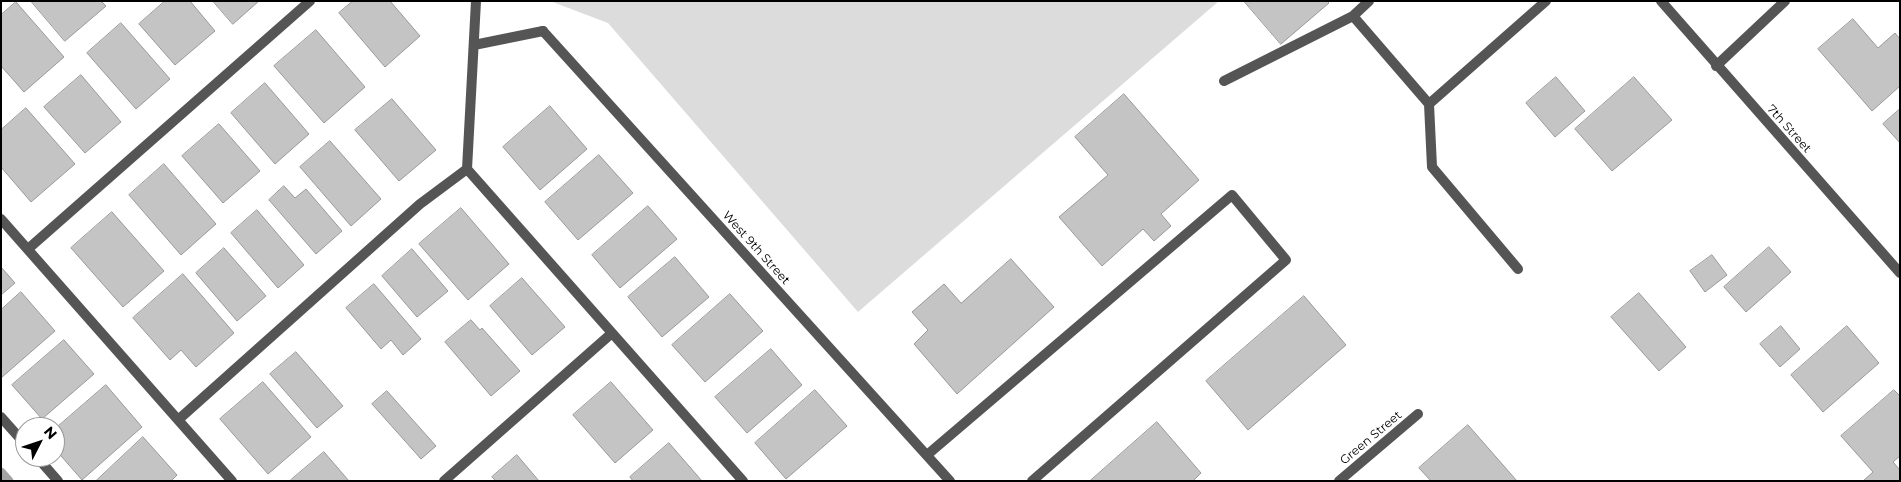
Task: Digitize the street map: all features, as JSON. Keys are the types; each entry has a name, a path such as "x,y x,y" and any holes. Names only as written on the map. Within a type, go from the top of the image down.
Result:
{"street":[{"path":"28,250 310,1"},
{"path":"476,1 467,169 743,481"},
{"path":"1224,81 1353,16 1369,1"},
{"path":"1429,104 1546,1"},
{"name":"7th Street","path":"1660,1 1900,273"},
{"path":"1716,66 1785,1"},
{"path":"1353,16 1429,104 1432,168 1518,269"},
{"name":"West 9th Street","path":"474,45 543,31 950,481"},
{"path":"178,420 420,204 467,169"},
{"path":"927,455 1232,195 1286,260 1032,481"},
{"path":"1,219 232,481"},
{"path":"444,481 612,333"},
{"name":"Green Street","path":"1340,481 1418,414"},
{"path":"1,417 15,433"},
{"path":"46,467 58,481"}],"shaded area":[{"path":"550,1 1219,1 858,312 608,23"}],"building":[{"path":"31,1 101,1 106,6 65,41"},
{"path":"165,1 190,1 215,31 175,65 139,24"},
{"path":"213,1 259,1 233,24"},
{"path":"353,1 390,1 420,36 385,67 339,13"},
{"path":"1244,1 1327,1 1329,3 1281,44"},
{"path":"16,2 64,57 24,92 1,66 1,15"},
{"path":"1853,19 1878,48 1895,33 1900,39 1900,86 1872,111 1818,49"},
{"path":"121,23 170,79 136,109 87,53"},
{"path":"316,30 365,87 324,123 274,66"},
{"path":"81,75 121,122 85,153 44,107"},
{"path":"1556,77 1585,111 1555,137 1526,103"},
{"path":"1634,77 1672,120 1612,171 1575,129"},
{"path":"265,83 309,134 275,164 231,113"},
{"path":"1124,94 1199,180 1161,214 1171,226 1154,241 1143,229 1102,266 1059,217 1108,175 1075,137"},
{"path":"392,99 436,150 399,181 355,130"},
{"path":"550,106 587,149 540,190 503,147"},
{"path":"26,108 75,164 31,202 1,167 1,130"},
{"path":"1900,109 1900,143 1883,124"},
{"path":"219,124 260,171 223,203 182,156"},
{"path":"330,141 381,199 351,226 300,167"},
{"path":"599,155 633,193 578,240 545,202"},
{"path":"164,164 216,224 181,255 129,195"},
{"path":"284,186 295,198 306,189 342,231 316,254 269,200"},
{"path":"648,206 677,239 620,288 592,255"},
{"path":"461,208 509,264 468,300 419,244"},
{"path":"257,210 304,265 278,288 231,233"},
{"path":"112,212 164,271 123,307 71,248"},
{"path":"1769,247 1791,272 1746,312 1724,287"},
{"path":"224,248 266,296 237,321 196,273"},
{"path":"412,249 448,291 417,317 382,276"},
{"path":"1712,255 1727,275 1705,292 1690,271"},
{"path":"675,257 709,297 662,337 628,297"},
{"path":"1011,259 1054,307 957,394 914,344 928,330 912,312 944,284 961,303"},
{"path":"1,267 15,283 1,295"},
{"path":"183,274 234,333 196,367 181,350 170,360 133,318"},
{"path":"522,278 565,327 532,355 490,306"},
{"path":"374,284 421,339 403,355 391,340 381,349 346,308"},
{"path":"21,292 55,331 1,378 1,310"},
{"path":"1639,293 1686,347 1659,371 1611,317"},
{"path":"730,294 763,331 705,382 672,345"},
{"path":"1304,296 1346,345 1248,430 1206,381"},
{"path":"471,320 480,330 482,328 520,371 491,396 445,342"},
{"path":"1781,326 1800,349 1780,367 1760,344"},
{"path":"1847,326 1879,363 1823,412 1791,375"},
{"path":"64,340 94,374 44,417 40,417 12,385"},
{"path":"771,349 802,385 747,433 715,397"},
{"path":"296,352 343,406 317,428 270,374"},
{"path":"263,382 311,437 268,474 220,419"},
{"path":"611,382 653,430 615,463 573,415"},
{"path":"106,385 142,427 82,480 65,460 65,420"},
{"path":"815,390 847,426 786,479 755,443"},
{"path":"1894,390 1900,396 1900,456 1893,462 1900,470 1900,481 1863,481 1873,472 1841,436"},
{"path":"387,391 436,446 421,459 372,404"},
{"path":"1157,422 1201,473 1193,481 1090,481"},
{"path":"1468,425 1517,481 1431,481 1419,468"},
{"path":"143,437 177,475 171,481 96,481"},
{"path":"669,443 702,481 633,481 630,477"},
{"path":"324,452 349,481 291,480"},
{"path":"517,455 539,481 496,481 492,477"}],"waterway":[{"path":"1,472 9,481"}]}
